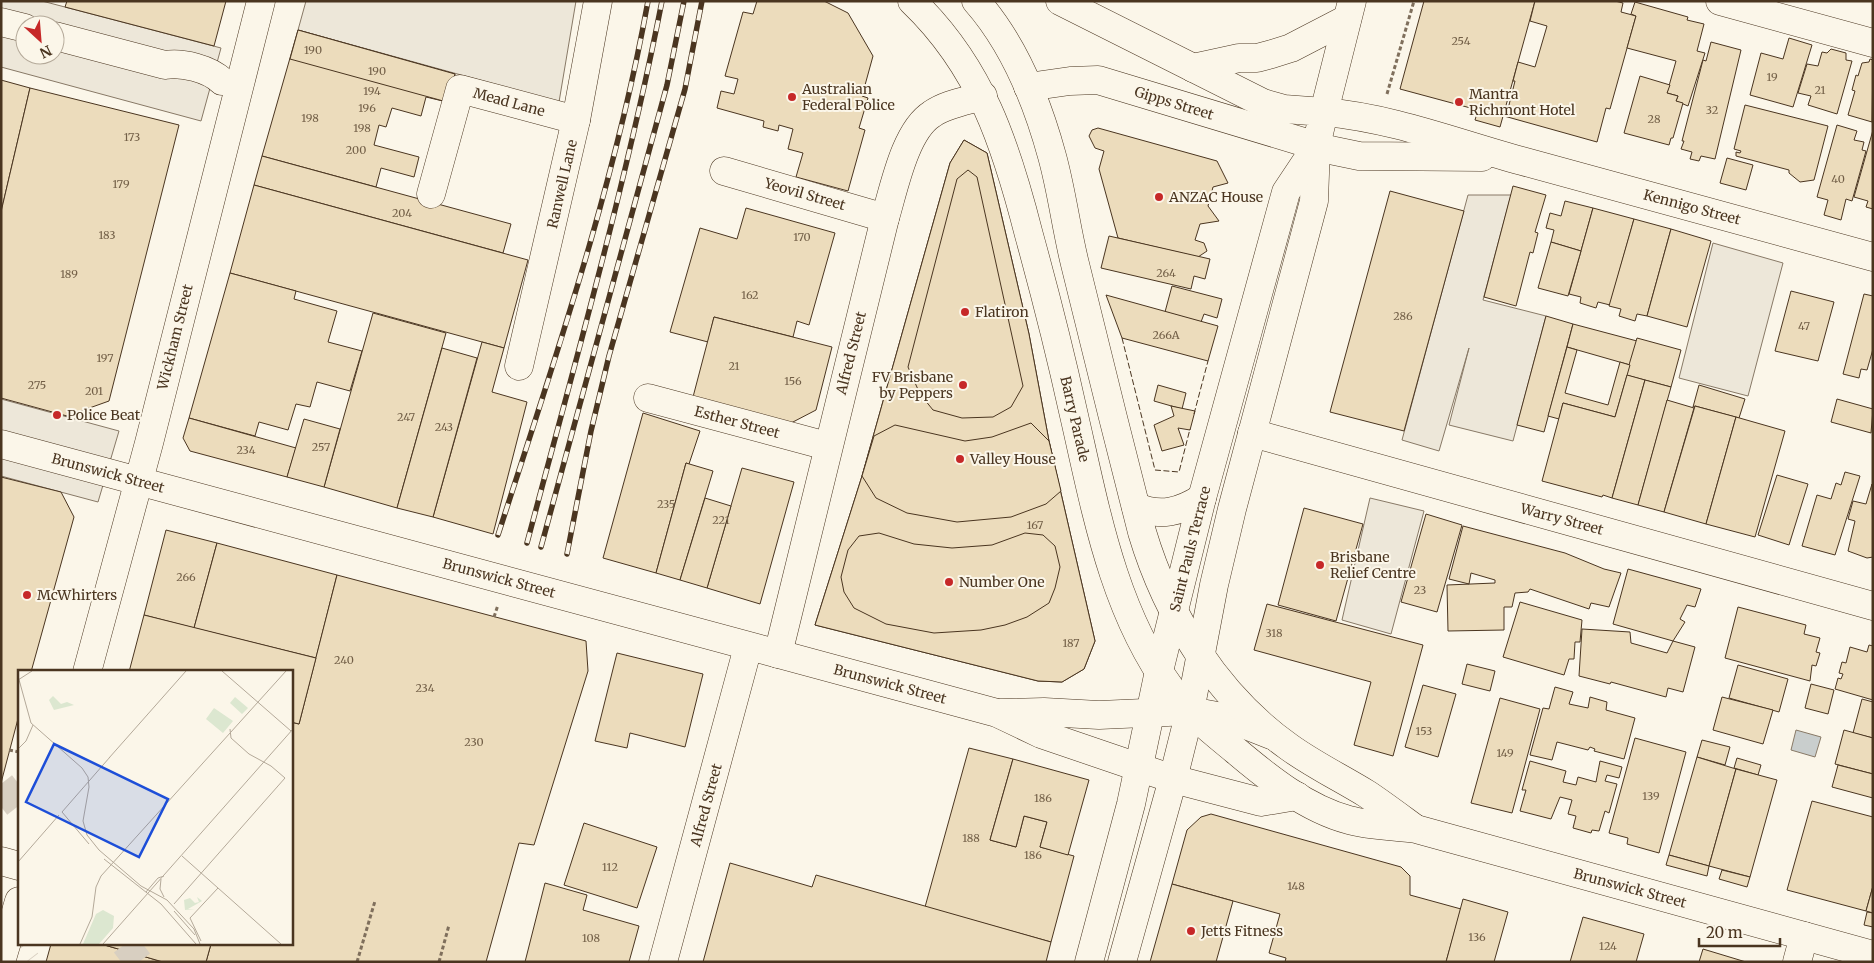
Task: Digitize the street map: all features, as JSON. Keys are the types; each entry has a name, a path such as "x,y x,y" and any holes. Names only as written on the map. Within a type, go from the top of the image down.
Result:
{"main road":[{"name":"Wickham Street","path":"88,670 139,481 230,84 261,1"},
{"name":"Ranwell Lane","path":"520,366 576,120 598,1"},
{"name":"Barry Parade","path":"912,1 947,39 983,96 1000,132 1012,170 1060,351 1091,489 1117,582 1132,623 1160,671 1190,711 1254,766 1297,796"},
{"path":"976,1 1001,34 1028,87 1052,157 1074,261 1147,549 1174,610"},
{"path":"1720,1 1873,43"},
{"path":"1062,2 1272,106 1284,109 1324,112"},
{"path":"1193,68 1239,58 1257,58 1291,48 1350,10"},
{"name":"Saint Pauls Terrace","path":"1122,962 1173,780 1202,656 1214,585 1252,433 1314,201 1316,146 1350,10"},
{"path":"1,22 15,26"},
{"path":"65,39 165,65 175,64 214,73 230,84"},
{"name":"Gipps Street","path":"1028,87 1070,81 1098,80 1316,146"},
{"name":"Mead Lane","path":"431,194 460,89 576,120"},
{"name":"Alfred Street","path":"778,654 827,446 885,218 910,143 922,123 938,110 983,96"},
{"name":"Kennigo Street","path":"1324,112 1386,121 1440,135 1511,158 1873,257"},
{"name":"Saint Pauls Terrace","path":"1089,962 1114,870 1202,498 1286,192 1316,146"},
{"name":"Kennigo Street","path":"1316,146 1359,156 1511,158"},
{"name":"Yeovil Street","path":"724,171 885,218"},
{"name":"Esther Street","path":"648,398 827,446"},
{"name":"Warry Street","path":"1252,433 1873,606"},
{"name":"Brunswick Street","path":"1,444 997,713 1029,730 1173,780 1262,802 1297,796 1350,821 1416,829 1801,949 1873,955"},
{"path":"1136,507 1152,513 1167,513 1179,511 1202,498"},
{"name":"Brunswick Street","path":"1174,610 1202,656 1233,699 1276,737 1321,769 1366,794 1416,829"},
{"name":"Alfred Street","path":"663,962 748,647"},
{"name":"Brunswick Street","path":"997,713 1044,712 1099,716 1190,711 1228,718 1276,737"},
{"path":"1,861 18,866"},
{"path":"1,962 18,904"}],"path":[{"path":"1385,98 1414,1"},
{"path":"494,617 499,602"},
{"path":"9,750 18,752"},
{"path":"357,962 375,901"},
{"path":"439,962 449,925"}],"shaded area":[{"path":"1,1 42,1 221,48 201,121 1,67"},
{"path":"306,1 576,1 559,102 298,30"},
{"path":"1468,195 1511,195 1483,300 1546,316 1513,441 1449,425 1469,348 1439,451 1402,440"},
{"path":"1713,243 1783,263 1748,396 1679,378"},
{"path":"1,399 119,431 98,502 1,476"},
{"path":"1370,498 1424,511 1391,634 1342,620"},
{"path":"1796,730 1821,737 1815,757 1791,750"}],"building":[{"path":"67,1 226,1 214,46 65,7"},
{"name":"Australian Federal Police","path":"757,1 824,1 848,13 873,56 862,96 868,98 859,128 865,130 848,191 796,177 803,153 788,149 793,129 779,125 778,131 763,127 764,121 717,108 721,91 734,94 738,79 725,76 743,12 753,14"},
{"path":"1424,1 1535,1 1500,127 1475,120 1478,110 1400,89"},
{"path":"1535,1 1615,1 1623,3 1621,12 1636,16 1610,109 1606,108 1597,142 1504,116 1505,108 1508,109 1518,62 1535,67 1547,26 1530,21"},
{"path":"1635,2 1688,17 1687,20 1704,24 1697,51 1705,53 1688,106 1676,101 1678,96 1667,93 1676,61 1627,48 1636,16 1631,14"},
{"path":"298,30 455,74 447,102 426,97 421,116 392,108 386,127 379,125 374,145 419,157 414,177 381,168 376,187 262,156"},
{"path":"298,30 455,74 447,102 290,59"},
{"path":"1789,38 1812,45 1793,107 1750,95 1761,53 1783,59"},
{"path":"1711,42 1741,50 1715,159 1701,156 1699,161 1690,159 1692,152 1681,149 1703,60 1706,61"},
{"path":"1831,49 1846,53 1846,60 1852,61 1837,114 1808,105 1811,96 1798,93 1807,64 1818,66 1822,52 1827,53"},
{"path":"1870,59 1873,60 1872,122 1848,115 1855,91 1852,90 1856,75 1858,76 1862,63 1869,62"},
{"path":"1640,76 1670,85 1667,93 1678,96 1676,101 1683,103 1673,138 1671,138 1669,145 1624,133"},
{"path":"1,80 30,88 1,212"},
{"path":"30,88 179,125 109,401 67,416 1,398 1,212"},
{"path":"1745,105 1828,126 1814,180 1800,182 1789,173 1789,170 1736,156 1736,152 1740,153 1741,151 1734,149"},
{"path":"1837,125 1857,131 1854,140 1864,142 1862,150 1866,151 1852,201 1846,199 1841,220 1824,215 1828,200 1817,197"},
{"name":"ANZAC House","path":"1098,128 1217,161 1228,183 1213,187 1208,206 1219,221 1200,224 1195,240 1204,243 1207,251 1198,257 1118,238 1099,169 1104,151 1095,148 1089,136 1092,130"},
{"path":"1873,130 1873,209 1866,207 1868,201 1854,197"},
{"name":"FV Brisbane by Peppers","path":"964,140 987,153 1029,334 1049,441 1095,641 1084,669 1062,682 1038,681 815,625 862,476 950,163"},
{"name":"FV Brisbane by Peppers","path":"964,140 987,153 1029,334 1049,441 1095,641 1084,669 1062,682 1038,681 815,625 862,476 950,163"},
{"path":"262,156 511,224 503,253 254,185"},
{"path":"1727,158 1753,165 1746,190 1720,183"},
{"name":"Flatiron","path":"968,170 977,177 1023,386 1011,407 993,417 962,418 933,410 920,394 908,367 957,179"},
{"path":"254,185 528,260 504,348 230,273"},
{"path":"1513,186 1546,195 1535,232 1538,233 1533,253 1530,252 1516,306 1484,297"},
{"path":"1390,191 1464,211 1404,431 1330,412"},
{"path":"1565,201 1593,208 1581,251 1551,242 1554,230 1546,228 1550,213 1561,216"},
{"path":"746,208 835,233 809,325 797,321 793,337 714,317 708,342 670,332 700,228 737,239"},
{"path":"1593,208 1634,219 1610,305 1598,302 1596,308 1580,303 1581,297 1569,294"},
{"path":"1634,219 1671,229 1647,316 1637,314 1635,321 1619,316 1621,309 1609,306"},
{"path":"1671,229 1711,241 1687,327 1647,316"},
{"path":"1109,236 1210,259 1205,279 1194,276 1191,289 1101,268"},
{"path":"1551,242 1581,251 1568,296 1538,288"},
{"path":"230,273 296,291 294,299 337,311 328,342 362,351 350,391 317,382 310,407 296,404 288,430 259,422 255,436 189,418"},
{"path":"1172,286 1222,299 1217,318 1204,314 1201,322 1165,312"},
{"path":"1791,291 1834,302 1818,361 1775,351"},
{"path":"1864,294 1873,296 1873,349 1867,370 1861,369 1859,378 1843,374"},
{"path":"1106,295 1218,326 1208,361 1122,338"},
{"path":"373,313 446,333 397,508 324,487"},
{"path":"1546,316 1573,324 1544,432 1517,425"},
{"path":"714,317 832,347 816,410 791,423 693,397"},
{"path":"1573,324 1637,341 1630,365 1567,347"},
{"path":"1637,338 1681,350 1671,387 1626,375"},
{"path":"482,342 504,348 492,392 527,402 493,534 433,517"},
{"path":"1567,347 1577,350 1565,393 1608,405 1620,362 1630,365 1615,417 1563,403 1559,419 1548,416"},
{"path":"442,348 477,358 433,517 397,508"},
{"path":"1627,375 1645,380 1612,498 1542,481 1563,403 1615,417"},
{"path":"1645,380 1671,387 1638,505 1612,498"},
{"path":"1158,385 1186,393 1182,409 1154,401"},
{"path":"1699,385 1745,399 1739,418 1693,407"},
{"path":"1837,399 1873,409 1871,433 1831,422"},
{"path":"1667,400 1694,408 1664,512 1638,505"},
{"path":"1171,406 1195,411 1190,430 1178,428 1184,445 1162,451 1154,425 1174,416"},
{"path":"1695,406 1736,417 1706,524 1664,512"},
{"path":"643,413 700,431 689,464 686,463 656,573 603,558"},
{"path":"1736,417 1785,431 1755,537 1706,524"},
{"path":"189,418 296,448 287,477 190,451 183,438"},
{"path":"304,419 340,429 324,487 287,477"},
{"name":"Valley House","path":"1031,423 1049,441 1061,491 1046,504 1011,517 957,522 907,513 876,498 862,476 874,436 895,425 965,441 992,437"},
{"path":"686,463 713,471 680,580 656,573"},
{"path":"742,468 794,482 760,604 707,588"},
{"path":"1845,472 1860,476 1835,555 1802,546 1817,495 1831,499 1836,483 1841,485"},
{"path":"1777,475 1808,484 1789,545 1758,535"},
{"name":"McWhirters","path":"1,477 61,492 74,517 32,670 18,670 18,719 1,783"},
{"path":"1872,484 1873,557 1867,558 1848,551 1855,521 1848,519 1853,501 1866,504"},
{"path":"705,498 731,506 707,588 680,580"},
{"name":"Brisbane Relief Centre","path":"1304,508 1363,524 1336,621 1278,605"},
{"path":"1426,514 1462,525 1437,612 1401,602"},
{"path":"1463,526 1565,553 1604,569 1621,573 1609,607 1591,603 1589,609 1530,589 1528,592 1515,593 1512,607 1504,607 1504,630 1448,631 1447,585 1495,583 1495,580 1471,573 1469,584 1449,579"},
{"path":"166,530 217,543 194,628 144,615"},
{"name":"Number One","path":"879,533 914,544 952,548 992,545 1025,533 1043,535 1055,546 1060,567 1055,588 1049,603 1027,617 1005,625 981,630 934,633 886,624 854,608 844,592 841,577 848,550 859,536"},
{"path":"217,543 337,575 316,658 194,628"},
{"path":"1628,569 1701,589 1695,607 1687,605 1680,619 1685,622 1673,641 1613,624"},
{"path":"337,575 586,641 588,671 534,845 519,843 486,962 206,962 210,946 292,946 292,722 299,724"},
{"path":"1520,602 1582,620 1580,642 1575,642 1574,659 1569,659 1564,675 1503,657"},
{"path":"1267,604 1423,645 1393,756 1354,745 1371,682 1254,650"},
{"path":"1738,607 1806,625 1804,634 1820,638 1816,652 1820,653 1816,666 1812,665 1810,681 1725,658"},
{"path":"144,615 316,658 299,724 292,722 292,670 130,670"},
{"path":"1582,629 1630,632 1631,643 1667,653 1673,641 1695,647 1683,692 1668,688 1666,697 1611,682 1610,684 1579,676"},
{"path":"1869,645 1873,646 1873,700 1835,689 1838,678 1841,679 1843,674 1839,673 1842,662 1846,663 1850,647 1867,652"},
{"path":"617,653 703,674 685,747 630,733 627,748 595,741"},
{"path":"1467,664 1495,671 1490,691 1462,684"},
{"path":"1738,665 1788,679 1779,712 1729,698"},
{"path":"1811,684 1834,690 1828,714 1805,708"},
{"path":"1423,685 1456,694 1438,757 1405,747"},
{"path":"1555,687 1573,692 1569,704 1588,708 1590,697 1607,702 1606,710 1635,718 1624,759 1594,751 1595,749 1590,747 1588,750 1557,742 1552,760 1530,755 1543,708 1549,709"},
{"path":"1722,697 1773,710 1763,744 1713,730"},
{"path":"1500,698 1540,709 1512,813 1471,803"},
{"path":"1862,699 1873,702 1873,738 1853,733"},
{"path":"1844,730 1873,738 1873,774 1835,764"},
{"path":"1635,738 1686,752 1659,853 1627,844 1628,838 1609,833"},
{"path":"1702,740 1730,747 1725,765 1697,757"},
{"path":"969,748 1013,759 990,840 1016,847 1024,816 1047,822 1040,847 1074,856 1051,942 925,907"},
{"path":"1697,757 1736,769 1709,866 1669,855"},
{"path":"1737,758 1761,765 1758,775 1734,768"},
{"path":"1013,759 1089,780 1068,855 1040,847 1047,822 1024,816 1016,847 990,840"},
{"path":"1530,761 1566,771 1563,782 1576,785 1578,777 1596,782 1600,761 1622,767 1619,778 1607,775 1605,781 1617,784 1609,813 1605,811 1599,831 1592,830 1591,833 1573,828 1576,816 1568,814 1572,800 1560,797 1551,819 1520,811 1526,790 1522,790"},
{"path":"1838,765 1873,774 1873,798 1832,787"},
{"path":"1736,769 1777,780 1750,877 1709,866"},
{"path":"1812,801 1873,817 1873,886 1866,911 1787,890"},
{"path":"1211,814 1401,867 1410,876 1410,895 1461,909 1446,962 1285,962 1286,958 1269,953 1280,914 1172,884 1187,830 1201,817"},
{"path":"584,823 657,847 637,908 564,885"},
{"path":"1669,855 1709,866 1707,876 1666,865"},
{"path":"730,863 812,887 816,875 1051,942 1046,962 703,962"},
{"path":"1722,870 1750,877 1747,887 1719,879"},
{"path":"545,883 587,895 583,910 639,926 629,962 525,962"},
{"name":"Jetts Fitness","path":"1172,884 1233,901 1216,962 1150,962"},
{"path":"1873,886 1873,913 1866,911"},
{"path":"1463,899 1508,912 1494,962 1446,962"},
{"path":"1867,912 1873,913 1873,927 1864,925"},
{"path":"1583,917 1644,934 1636,962 1570,962"},
{"path":"50,946 108,946 163,962 46,962"},
{"path":"108,946 210,946 206,962 163,962"},
{"path":"1703,949 1746,962 1699,962"}],"tunnel":[{"path":"1,784 18,806"},
{"path":"1,928 27,962"},
{"path":"127,946 139,962"}],"railway":[{"path":"498,535 562,337 601,204 619,137 648,1"},
{"path":"527,543 616,205 662,1"},
{"path":"541,547 667,85 684,1"},
{"path":"567,554 591,431 609,356 685,89 702,1"}],"fence":[{"path":"1122,338 1155,470 1179,472 1190,429"},
{"path":"1194,414 1208,361"}],"place":[{"name":"Australian Federal Police","path":"792,97"},
{"name":"Mantra Richmont Hotel","path":"1459,102"},
{"name":"ANZAC House","path":"1159,197"},
{"name":"Flatiron","path":"965,312"},
{"name":"FV Brisbane by Peppers","path":"963,385"},
{"name":"Police Beat","path":"57,415"},
{"name":"Valley House","path":"960,459"},
{"name":"Brisbane Relief Centre","path":"1320,565"},
{"name":"Number One","path":"949,582"},
{"name":"McWhirters","path":"27,595"},
{"name":"Jetts Fitness","path":"1191,931"}]}
